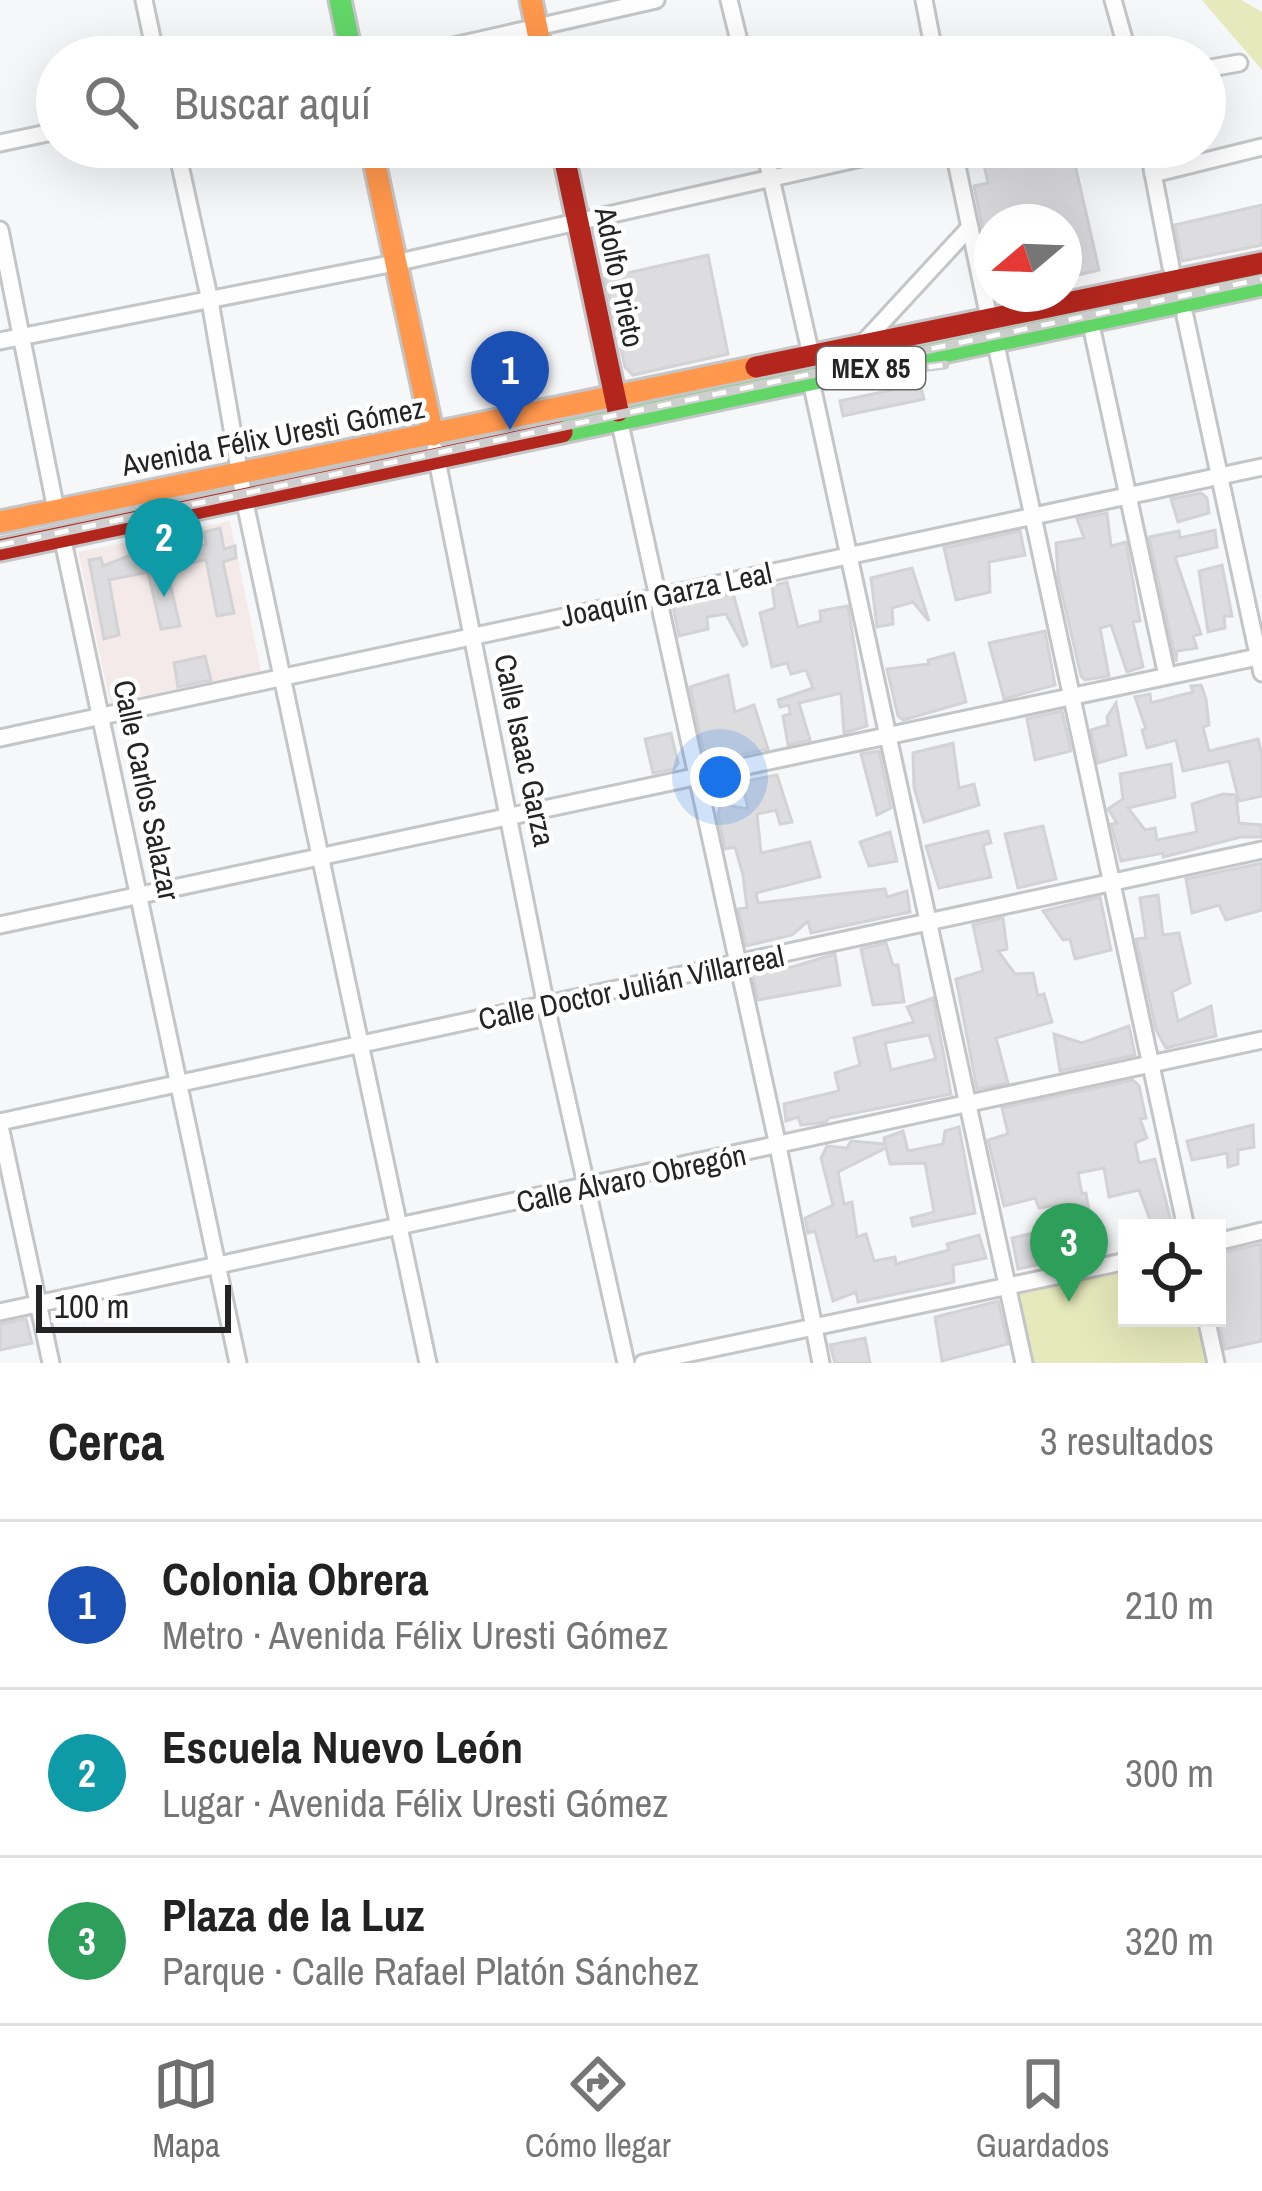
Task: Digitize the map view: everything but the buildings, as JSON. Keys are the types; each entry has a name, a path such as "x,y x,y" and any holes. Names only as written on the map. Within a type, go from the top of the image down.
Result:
{"main road":[{"path":"340,0 348,36"},
{"path":"531,0 539,36"},
{"name":"Calle Isaac Garza","path":"375,168 435,446"},
{"name":"Adolfo Prieto","path":"567,168 620,419"},
{"path":"1082,296 1171,267 1262,249"},
{"name":"Avenida Félix Uresti Gómez","path":"1082,299 1262,263"},
{"name":"Avenida Félix Uresti Gómez","path":"1082,308 1123,313 1262,285"},
{"path":"1058,312 1068,336 1262,299"},
{"name":"Avenida Félix Uresti Gómez","path":"0,522 239,474 620,419 811,381 1037,312"},
{"name":"Avenida Félix Uresti Gómez","path":"0,550 244,498 614,395 862,344 992,329"},
{"name":"Calle Carlos Salazar","path":"56,510 62,536"}],"street":[{"path":"144,0 152,36"},
{"path":"497,36 656,0"},
{"path":"729,0 737,36"},
{"path":"924,0 931,36"},
{"path":"1113,0 1123,36"},
{"path":"1226,65 1239,63"},
{"path":"0,142 36,135"},
{"path":"1226,156 1262,147"},
{"path":"181,168 211,301 239,474 428,1363"},
{"path":"769,168 811,355"},
{"path":"0,341 395,263 809,168"},
{"path":"957,168 1184,1219"},
{"path":"1152,168 1171,267"},
{"path":"1153,174 1177,168"},
{"path":"862,344 970,227"},
{"name":"Calle Carlos Salazar","path":"0,230 56,510"},
{"path":"0,925 1167,676 1261,662 1185,316"},
{"path":"1093,334 1167,676"},
{"path":"811,381 1024,1363"},
{"path":"620,419 821,1363"},
{"name":"Calle Isaac Garza","path":"435,446 547,1006 626,1363"},
{"name":"Joaquín Garza Leal","path":"0,738 1262,467"},
{"name":"Calle Carlos Salazar","path":"62,536 238,1363"},
{"name":"Calle Doctor Julián Villarreal","path":"0,1124 1262,850"},
{"name":"Calle Álvaro Obregón","path":"0,1312 1262,1040"},
{"path":"0,1124 51,1363"},
{"path":"1226,1240 1262,1232"},
{"path":"643,1363 1118,1263"},
{"path":"1208,1327 1216,1363"}],"shaded area":[{"path":"230,521 261,671 110,703 78,552"}],"green space":[{"path":"1202,0 1241,0 1262,12 1262,70"},
{"path":"1118,1263 1118,1327 1208,1327 1216,1363 1024,1363 1007,1286"}],"railway":[{"path":"0,545 1262,279"},
{"path":"873,374 945,365"}],"traffic: fast":[{"path":"340,0 348,36"},
{"path":"562,432 1262,285"}],"traffic: slow":[{"path":"531,0 539,36"},
{"path":"376,168 433,435"},
{"path":"0,522 756,367"}],"traffic: jam":[{"path":"566,168 618,411"},
{"path":"756,367 1262,263"},
{"path":"0,550 562,432"}],"place":[{"name":"Colonia Obrera","path":"510,430"},
{"name":"Escuela Nuevo León","path":"164,597"},
{"name":"Plaza de la Luz","path":"1069,1302"}]}
